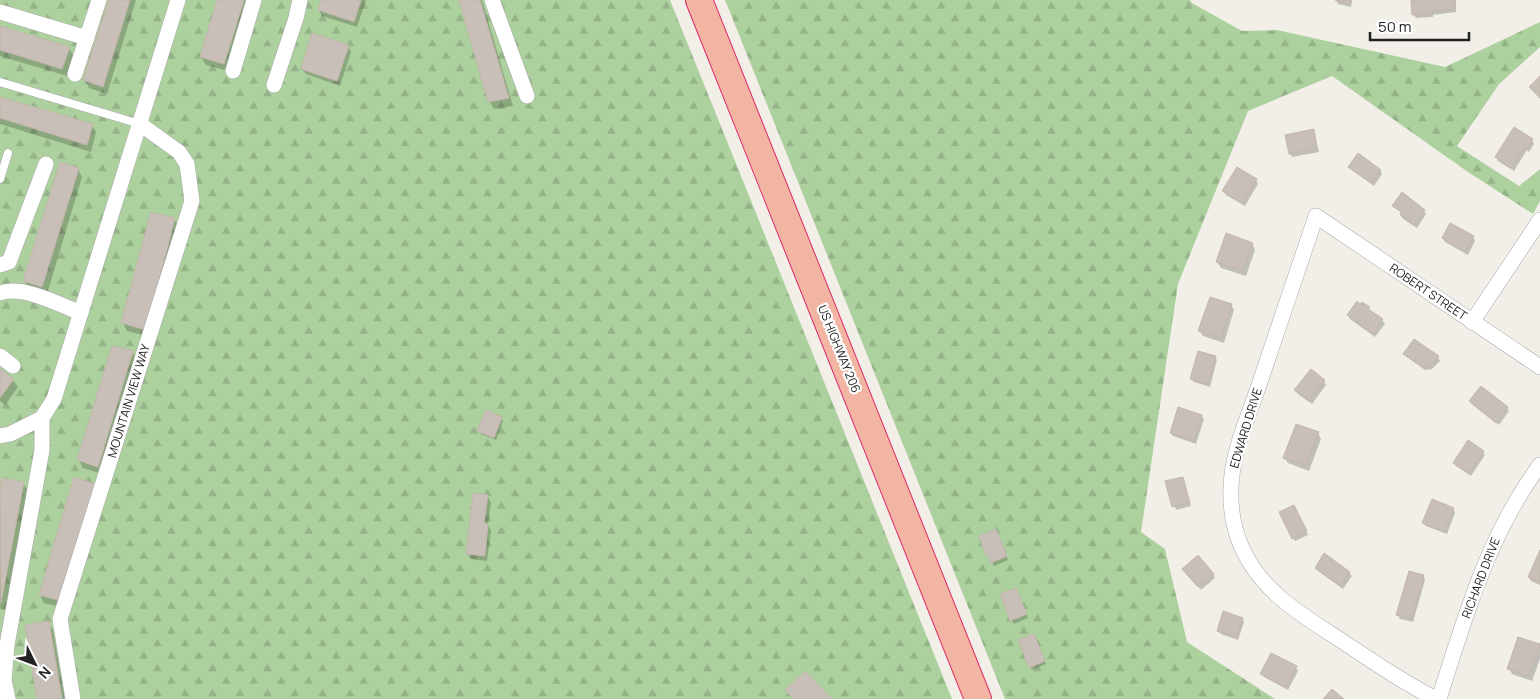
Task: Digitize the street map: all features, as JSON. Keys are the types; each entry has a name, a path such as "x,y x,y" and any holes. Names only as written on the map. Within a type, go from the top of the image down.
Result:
{"highway":[{"name":"US HIGHWAY 206","path":"699,0 978,699"}],"street":[{"path":"75,74 99,0"},
{"path":"0,436 10,434 42,418 54,399 178,0"},
{"path":"233,71 254,0"},
{"path":"274,85 300,0"},
{"path":"492,0 527,96"},
{"path":"0,12 87,38"},
{"name":"MOUNTAIN VIEW WAY","path":"73,699 60,619 192,201 187,164 180,152 140,124"},
{"path":"0,265 9,262 46,164"},
{"name":"ROBERT STREET","path":"1316,216 1540,367"},
{"name":"EDWARD DRIVE","path":"1316,216 1246,421 1234,466 1231,500 1237,533 1243,550 1251,564 1278,597 1406,684 1437,699"},
{"path":"1472,322 1540,220"},
{"path":"0,293 9,290 22,291 81,313"},
{"path":"0,356 13,366"},
{"path":"8,699 4,681 7,645 42,450 42,418"},
{"name":"RICHARD DRIVE","path":"1437,699 1485,562 1509,512 1540,465"}],"lane":[{"name":"MOUNTAIN VIEW WAY","path":"0,82 140,124"},
{"path":"0,179 8,153"}],"green space":[{"path":"0,0 670,0 952,699 0,699"},
{"path":"725,0 1190,0 1192,3 1242,31 1277,30 1445,67 1540,22 1540,47 1499,84 1457,146 1519,186 1540,169 1540,201 1533,214 1468,172 1332,76 1248,111 1178,284 1141,532 1165,549 1187,642 1275,699 1005,699"}],"building":[{"path":"109,0 130,0 103,87 83,80"},
{"path":"217,0 244,0 224,64 200,57"},
{"path":"321,0 361,0 354,22 318,10"},
{"path":"459,0 480,0 509,98 488,102"},
{"path":"1335,0 1351,0 1350,4"},
{"path":"1411,0 1454,0 1455,9 1432,11 1432,14 1412,15"},
{"path":"0,26 70,47 62,69 0,50"},
{"path":"312,33 349,45 337,81 301,69"},
{"path":"1540,76 1540,98 1529,87"},
{"path":"0,97 93,124 87,145 0,118"},
{"path":"1514,127 1533,139 1527,149 1525,147 1511,168 1495,157"},
{"path":"1314,129 1317,148 1289,154 1285,135"},
{"path":"1358,153 1381,170 1371,183 1348,167"},
{"path":"60,162 79,168 42,287 23,281"},
{"path":"1237,167 1257,179 1243,203 1222,191"},
{"path":"1402,192 1425,210 1414,225 1400,215 1402,212 1392,206"},
{"path":"151,212 175,218 146,330 121,323"},
{"path":"1450,223 1474,236 1466,252 1442,238"},
{"path":"1226,233 1253,243 1243,271 1216,262"},
{"path":"1210,297 1232,304 1221,338 1198,331"},
{"path":"1357,301 1370,307 1368,309 1383,319 1373,334 1347,315"},
{"path":"1414,339 1439,356 1430,366 1423,367 1403,354"},
{"path":"112,346 133,351 98,467 77,460"},
{"path":"1198,351 1216,356 1208,384 1190,379"},
{"path":"0,369 14,379 0,398"},
{"path":"1311,369 1325,380 1309,401 1294,390"},
{"path":"1481,386 1508,407 1496,423 1469,401"},
{"path":"1178,407 1202,415 1194,441 1170,433"},
{"path":"486,410 502,417 494,438 477,431"},
{"path":"1296,424 1319,432 1306,465 1283,458"},
{"path":"1468,440 1484,451 1469,473 1453,463"},
{"path":"74,477 95,484 61,601 39,595"},
{"path":"1183,477 1190,503 1172,507 1165,481"},
{"path":"2,478 24,482 1,603 0,488"},
{"path":"473,493 488,495 484,523 488,524 485,556 466,554"},
{"path":"1432,499 1454,508 1445,532 1422,523"},
{"path":"1294,505 1307,531 1292,539 1279,512"},
{"path":"996,529 1007,556 991,563 979,536"},
{"path":"1540,550 1540,583 1528,577"},
{"path":"1324,553 1350,572 1341,586 1315,568"},
{"path":"1198,555 1214,574 1198,587 1182,569"},
{"path":"1409,571 1424,575 1412,619 1396,615"},
{"path":"1016,588 1027,614 1010,621 1000,594"},
{"path":"1223,611 1243,618 1237,637 1217,631"},
{"path":"49,621 62,699 37,699 25,625"},
{"path":"1034,634 1045,661 1029,668 1018,640"},
{"path":"1518,637 1540,644 1529,676 1507,669"},
{"path":"1271,653 1297,666 1286,687 1260,674"},
{"path":"805,671 832,699 794,699 785,690"},
{"path":"1332,689 1344,699 1323,699"}]}
